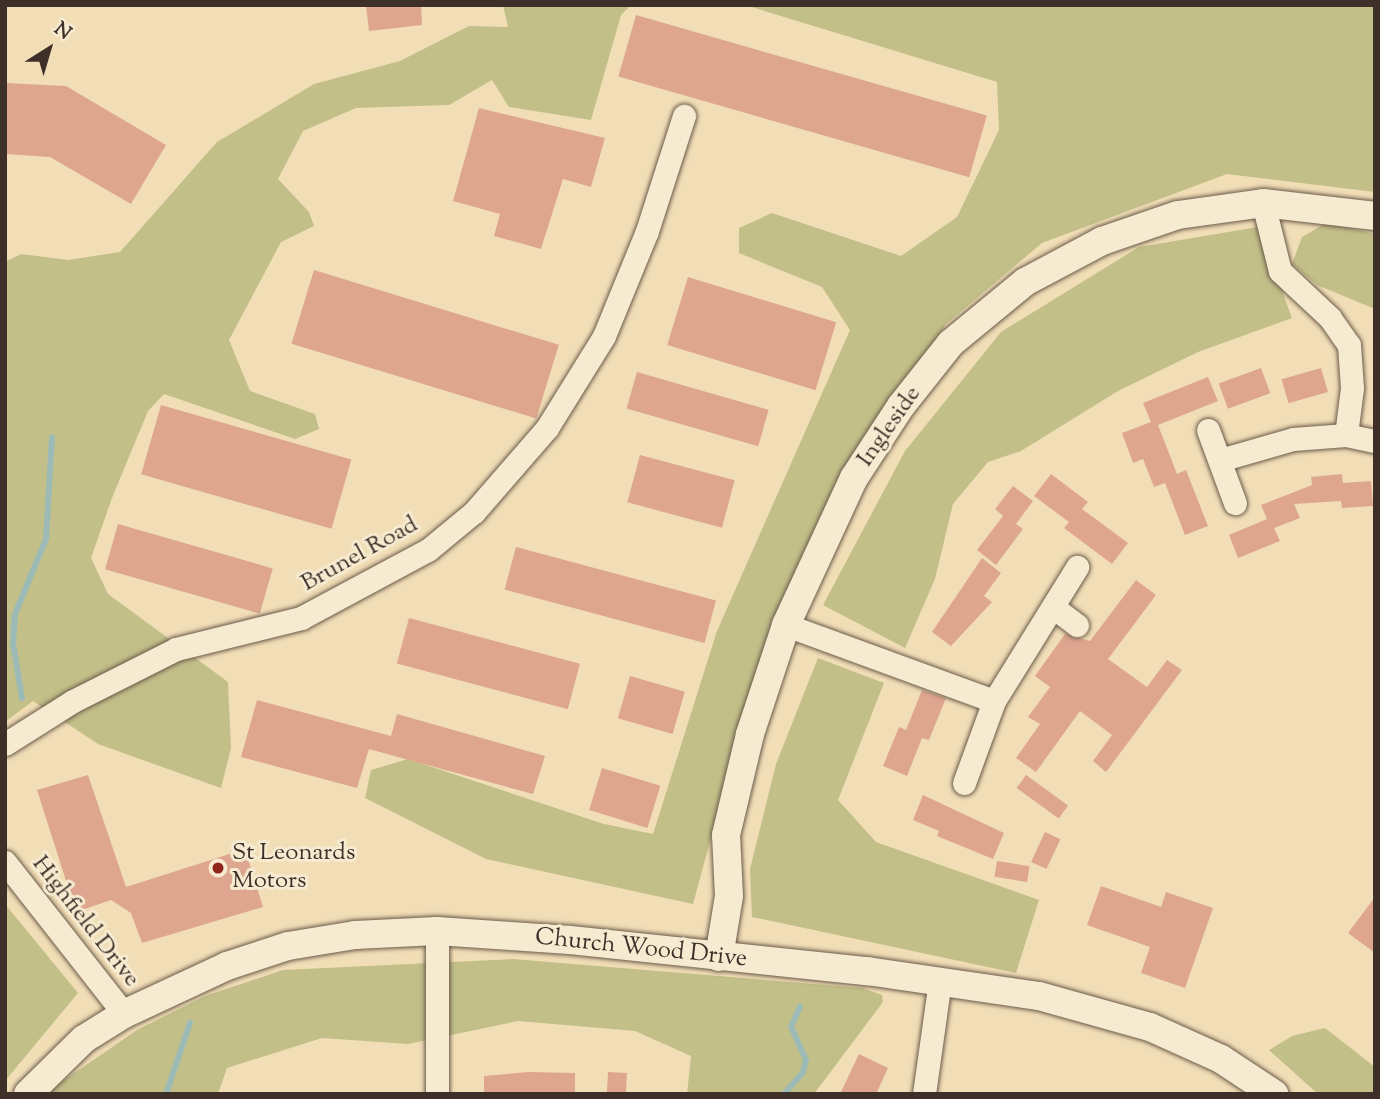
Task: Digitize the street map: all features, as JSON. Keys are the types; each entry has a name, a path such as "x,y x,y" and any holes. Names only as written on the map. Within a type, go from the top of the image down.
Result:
{"street":[{"name":"Brunel Road","path":"5,744 74,701 176,649 301,618 417,557 474,512 547,428 604,336 647,231 684,116"},
{"name":"Ingleside","path":"719,957 729,896 726,835 750,734 786,625 854,478 901,406 951,343 1025,282 1102,241 1178,215 1262,202 1375,215"},
{"path":"1262,202 1280,271 1330,318 1349,345 1352,388 1346,435"},
{"path":"1208,430 1236,503"},
{"path":"1220,460 1293,439 1346,435 1375,441"},
{"path":"964,783 994,701 1077,567"},
{"path":"1053,607 1077,625"},
{"path":"786,625 994,701"},
{"name":"Highfield Drive","path":"5,862 124,1014"},
{"path":"437,931 437,1094"},
{"name":"Church Wood Drive","path":"28,1094 84,1040 124,1014 227,966 288,947 355,936 437,931 940,980 1062,1001 1150,1027 1221,1059 1273,1094"},
{"path":"923,1094 940,980"}],"shaded area":[{"path":"503,5 631,5 621,15 591,120 509,107 492,80 449,105 356,108 303,131 278,179 309,212 314,226 281,242 229,340 250,391 315,414 319,429 295,439 164,394 148,411 112,498 91,558 108,594 228,682 231,748 221,788 98,744 33,701 5,722 5,262 21,254 68,260 120,252 217,142 314,84 400,61 469,26 508,27"},
{"path":"745,5 1375,5 1375,192 1227,174 1042,243 946,324 818,522 747,706 693,904 486,859 365,798 371,770 408,759 604,824 653,834 717,631 850,330 822,287 739,253 739,228 772,213 901,256 957,217 999,130 997,82"},
{"path":"1326,223 1375,234 1375,309 1317,285 1292,264 1302,237"},
{"path":"1258,227 1292,318 1198,352 1118,391 1021,451 988,462 953,504 935,579 905,648 823,605 905,451 1001,332 1139,247"},
{"path":"818,658 884,683 838,800 876,842 1039,900 1016,973 752,917 750,869 776,764"},
{"path":"5,904 78,993 5,1081"},
{"path":"513,959 862,988 882,995 883,1002 814,1094 687,1094 691,1056 635,1031 518,1021 408,1044 322,1038 227,1068 218,1094 44,1094 137,1030 205,996 283,970"},
{"path":"1325,1028 1375,1067 1375,1094 1318,1094 1269,1050 1292,1036"}],"building":[{"path":"366,5 421,5 422,25 369,31"},
{"path":"636,15 987,116 969,177 618,77"},
{"path":"5,83 66,86 166,145 131,204 50,157 5,154"},
{"path":"479,108 605,138 591,187 563,179 541,249 494,236 500,214 453,201"},
{"path":"314,270 559,345 536,418 291,344"},
{"path":"688,277 836,322 815,390 667,345"},
{"path":"1261,368 1270,393 1228,409 1219,383"},
{"path":"1321,368 1328,392 1288,403 1282,379"},
{"path":"637,372 769,410 758,446 627,409"},
{"path":"1208,377 1218,401 1158,425 1177,474 1186,470 1208,526 1185,535 1165,483 1154,487 1143,459 1133,463 1122,433 1151,422 1143,403"},
{"path":"161,405 351,460 331,529 141,474"},
{"path":"640,455 735,480 722,528 627,502"},
{"path":"1051,474 1088,502 1082,509 1128,543 1112,564 1064,528 1069,522 1034,496"},
{"path":"1342,474 1343,483 1371,481 1373,506 1342,508 1341,501 1294,504 1300,518 1274,528 1280,541 1238,558 1229,535 1267,519 1261,505 1312,485 1311,477"},
{"path":"1013,486 1033,501 1016,524 1023,529 996,565 977,550 1003,516 995,509"},
{"path":"118,524 273,568 260,614 105,569"},
{"path":"516,547 716,601 705,643 505,590"},
{"path":"982,558 1001,573 984,596 992,602 951,646 932,632"},
{"path":"1136,580 1156,595 1108,659 1147,687 1167,660 1182,670 1106,772 1093,761 1112,735 1080,711 1036,772 1016,758 1040,724 1028,717 1050,687 1035,676 1065,634 1090,641"},
{"path":"409,618 580,664 568,709 397,663"},
{"path":"630,676 685,692 673,734 618,718"},
{"path":"922,690 946,698 929,740 922,738 907,776 883,766 899,727 906,730"},
{"path":"257,700 391,736 397,714 545,756 533,794 369,749 357,788 241,757"},
{"path":"602,768 660,786 647,828 589,810"},
{"name":"St Leonards Motors","path":"88,775 126,887 245,849 263,907 142,943 131,913 111,900 76,912 37,790"},
{"path":"1026,775 1068,806 1059,819 1017,788"},
{"path":"923,795 1004,833 993,859 937,836 939,831 913,820"},
{"path":"1045,832 1060,839 1046,869 1031,862"},
{"path":"997,861 1030,866 1027,882 994,877"},
{"path":"1101,886 1161,907 1166,892 1213,908 1185,988 1141,973 1150,947 1087,925"},
{"path":"1375,897 1375,953 1348,933"},
{"path":"859,1054 888,1068 876,1094 840,1094"},
{"path":"528,1072 575,1073 575,1094 484,1094 484,1076"},
{"path":"608,1072 627,1073 626,1094 607,1094"}],"waterway":[{"path":"22,698 13,643 15,614 46,539 52,437"},
{"path":"784,1094 803,1072 806,1060 791,1027 800,1007"},
{"path":"166,1094 190,1023"}],"place":[{"name":"St Leonards Motors","path":"218,868"}]}
